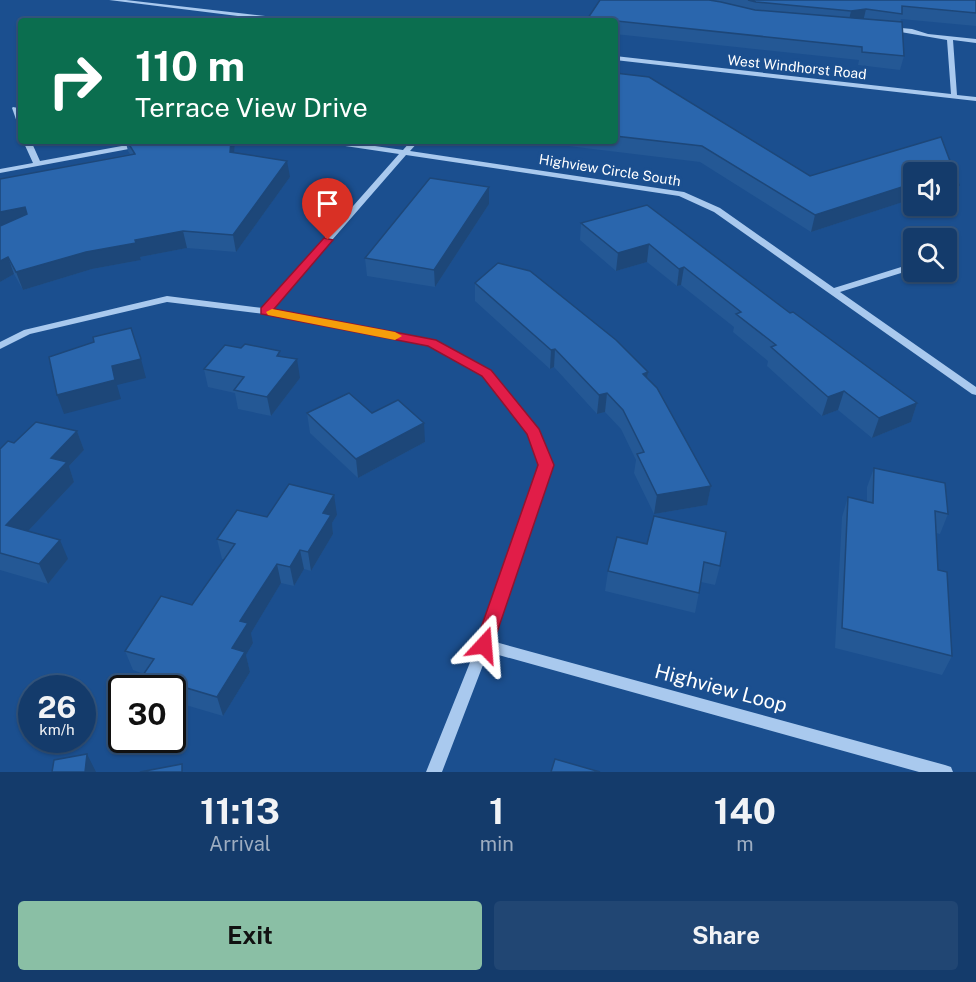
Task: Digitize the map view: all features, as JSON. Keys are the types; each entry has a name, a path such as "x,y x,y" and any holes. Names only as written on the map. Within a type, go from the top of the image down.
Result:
{"street":[{"path":"112,0 266,18"},
{"path":"883,28 912,31 927,36 976,41"},
{"path":"890,36 915,39 927,36"},
{"path":"950,39 954,97"},
{"name":"West Windhorst Road","path":"618,58 976,99"},
{"path":"15,108 18,116"},
{"path":"28,144 37,164"},
{"path":"0,171 145,144"},
{"name":"Highview Circle South","path":"347,144 681,194 717,210 976,392"},
{"path":"266,311 413,144"},
{"path":"834,291 903,269"},
{"path":"0,346 27,332 167,299 266,311 432,343 486,373 534,433 546,465 484,645 434,772"},
{"name":"Highview Loop","path":"484,645 945,772"}],"building":[{"path":"600,0 709,0 755,10 902,22 904,56 862,52 862,47 618,21 618,18 588,18"},
{"path":"748,0 976,0 976,13 902,6 902,14"},
{"path":"618,73 649,77 810,176 941,137 950,162 903,162 903,187 815,215 702,146 618,136"},
{"path":"129,144 231,144 230,152 287,161 233,235 183,231 86,252 16,272 8,257 0,261 0,226 27,214 25,207 0,212 0,179 135,154"},
{"path":"430,178 489,187 434,270 365,258"},
{"path":"647,205 790,313 793,312 917,403 879,418 844,391 828,397 771,347 776,345 736,314 741,312 684,267 679,269 649,244 618,253 581,223"},
{"path":"498,263 530,271 616,340 648,372 643,374 657,388 711,486 657,495 637,454 644,452 623,410 607,393 599,395 555,349 551,350 475,283"},
{"path":"131,328 141,359 112,366 115,380 57,395 49,357 94,342 93,337"},
{"path":"245,344 280,351 277,356 297,359 267,397 234,390 244,377 204,369 225,345 241,348"},
{"path":"349,393 372,413 398,400 424,423 356,459 307,413"},
{"path":"36,422 77,431 51,458 67,462 6,525 60,540 39,564 0,553 0,449 8,441 14,443"},
{"path":"874,468 945,483 948,514 935,511 938,570 947,572 952,656 842,628 848,497 873,503"},
{"path":"289,484 334,495 323,513 331,515 308,552 300,550 290,567 277,564 240,621 248,623 232,648 245,652 217,697 186,688 186,675 143,675 154,659 125,651 161,596 192,605 235,544 217,539 237,510 267,517"},
{"path":"654,516 726,532 720,566 704,562 699,593 608,571 617,537 647,544"},
{"path":"87,754 85,772 52,772 54,760"},
{"path":"555,759 600,772 551,772"},
{"path":"182,764 182,772 140,772"}],"slow traffic":[{"path":"272,312 395,336"}],"route":[{"path":"328,240 266,311 432,343 486,373 534,433 546,465 484,645"}]}
